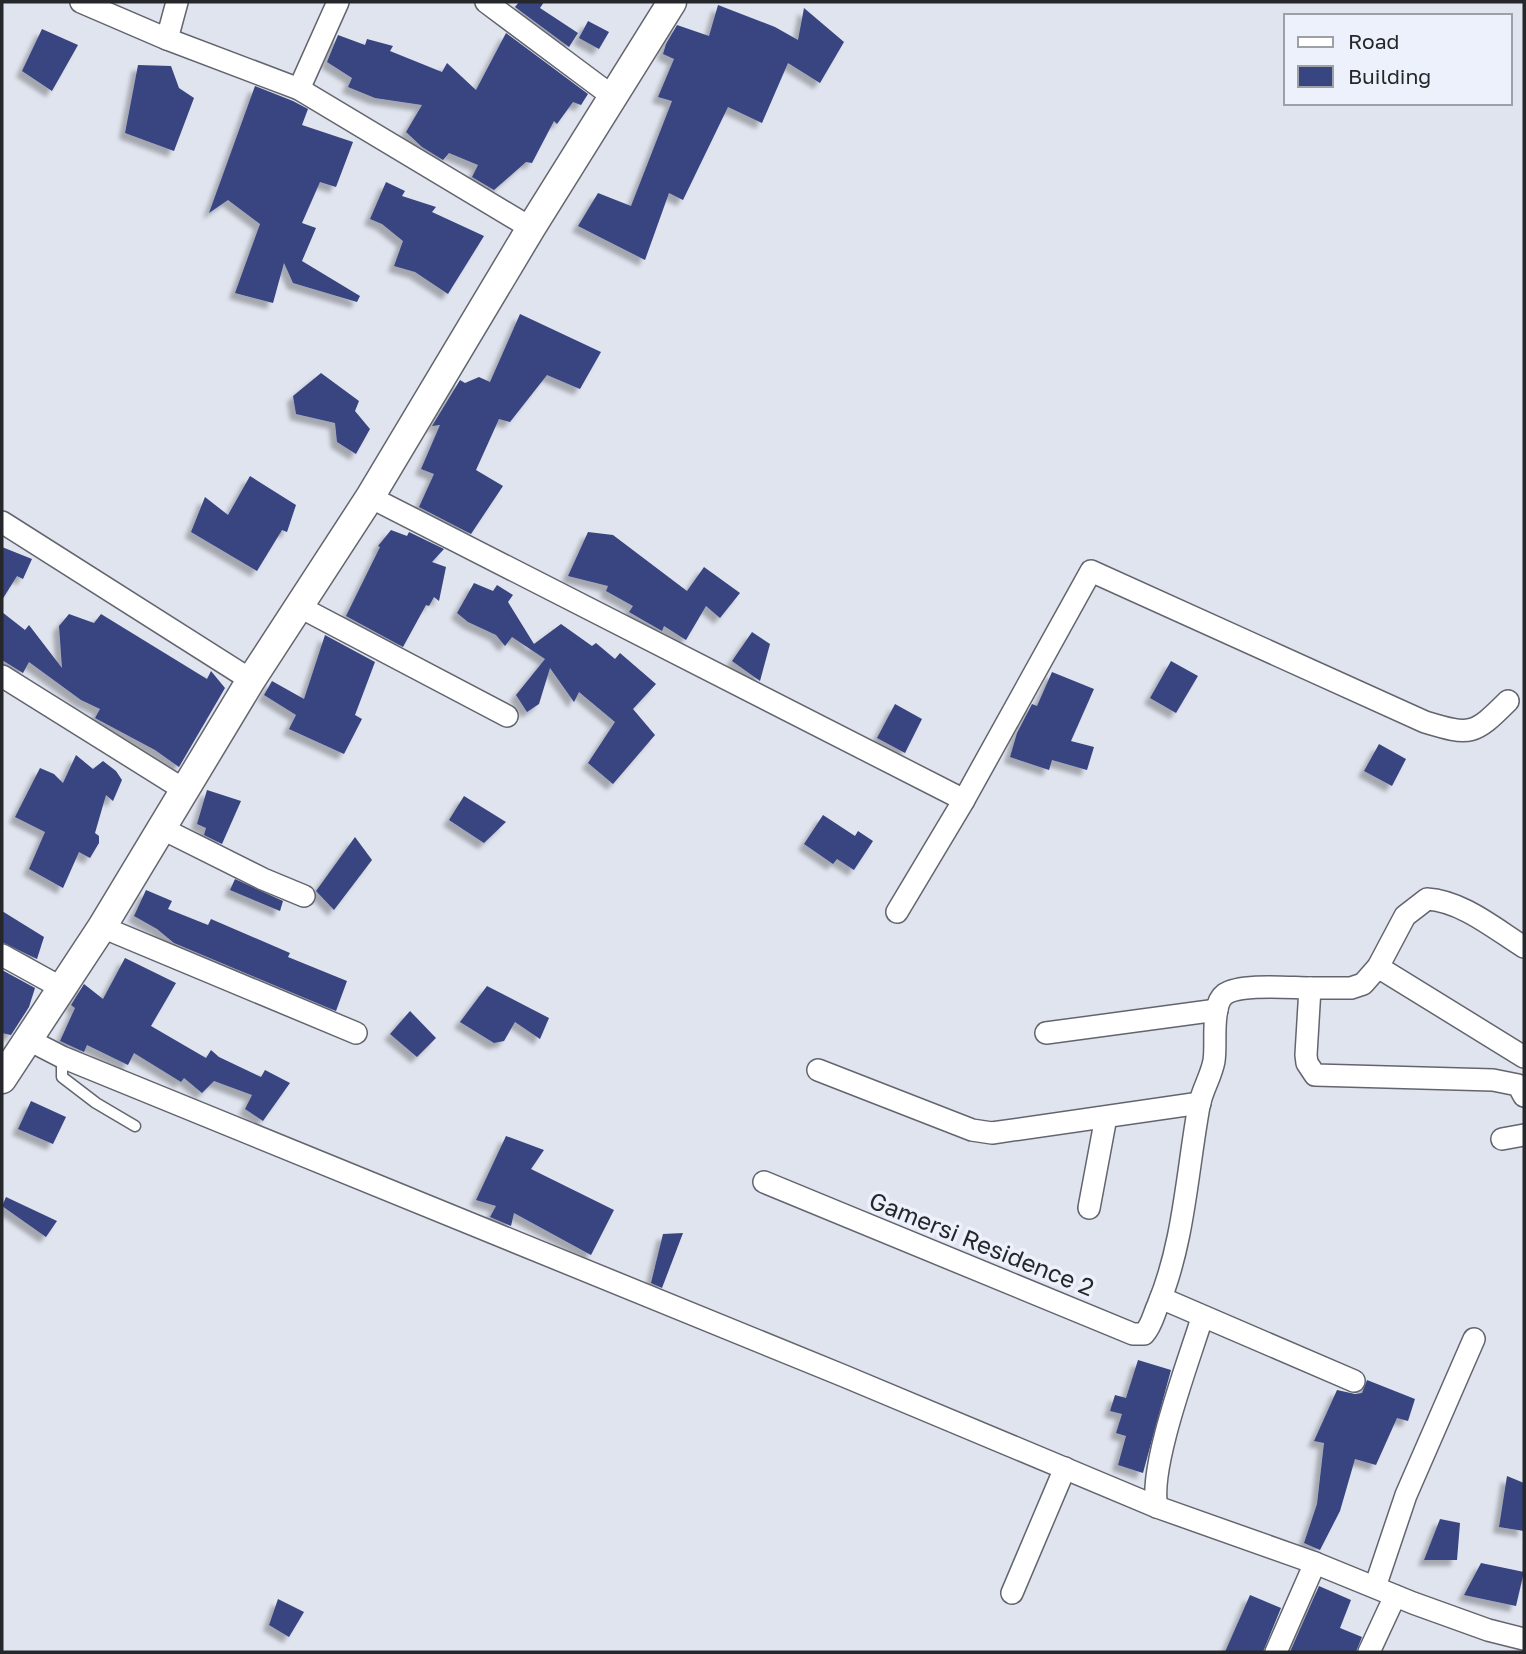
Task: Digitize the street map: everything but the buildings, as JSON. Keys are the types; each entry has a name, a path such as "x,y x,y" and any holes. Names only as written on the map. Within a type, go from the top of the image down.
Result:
{"street":[{"path":"81,2 167,39 299,89 531,228"},
{"path":"167,39 177,2"},
{"path":"299,89 338,2"},
{"path":"486,2 612,96"},
{"path":"2,1079 60,987 102,927 251,680 370,497 531,228 672,2"},
{"path":"370,497 964,800"},
{"path":"2,522 251,680"},
{"path":"897,912 964,800 1091,572 1434,724 1453,730 1484,726 1508,701"},
{"path":"298,606 507,716"},
{"path":"2,676 186,791"},
{"path":"163,828 263,879 304,896"},
{"path":"1046,1034 1217,1010 1219,1001 1230,991 1253,988 1351,988 1363,984 1378,967 1405,916 1427,899 1453,905 1524,947"},
{"path":"102,927 356,1033"},
{"path":"2,955 60,987"},
{"path":"1378,967 1524,1057"},
{"path":"1310,988 1306,1055 1307,1063 1315,1075 1493,1080 1522,1087"},
{"name":"Gamersi Residence 2","path":"764,1182 1133,1334 1144,1334 1152,1325 1177,1238 1200,1103 1215,1057 1217,1010"},
{"path":"27,1039 62,1057 1157,1507 1315,1563 1488,1630 1524,1639"},
{"path":"818,1070 972,1130 992,1133 1200,1103"},
{"path":"1089,1208 1106,1117"},
{"path":"1502,1139 1524,1135"},
{"path":"1161,1298 1202,1318 1354,1381"},
{"path":"1157,1507 1154,1495 1162,1451 1202,1318"},
{"path":"1369,1652 1406,1495 1474,1339"},
{"path":"1012,1593 1065,1468"},
{"path":"1276,1652 1315,1563"}],"lane":[{"path":"62,1057 62,1077 96,1103 135,1126"}]}
